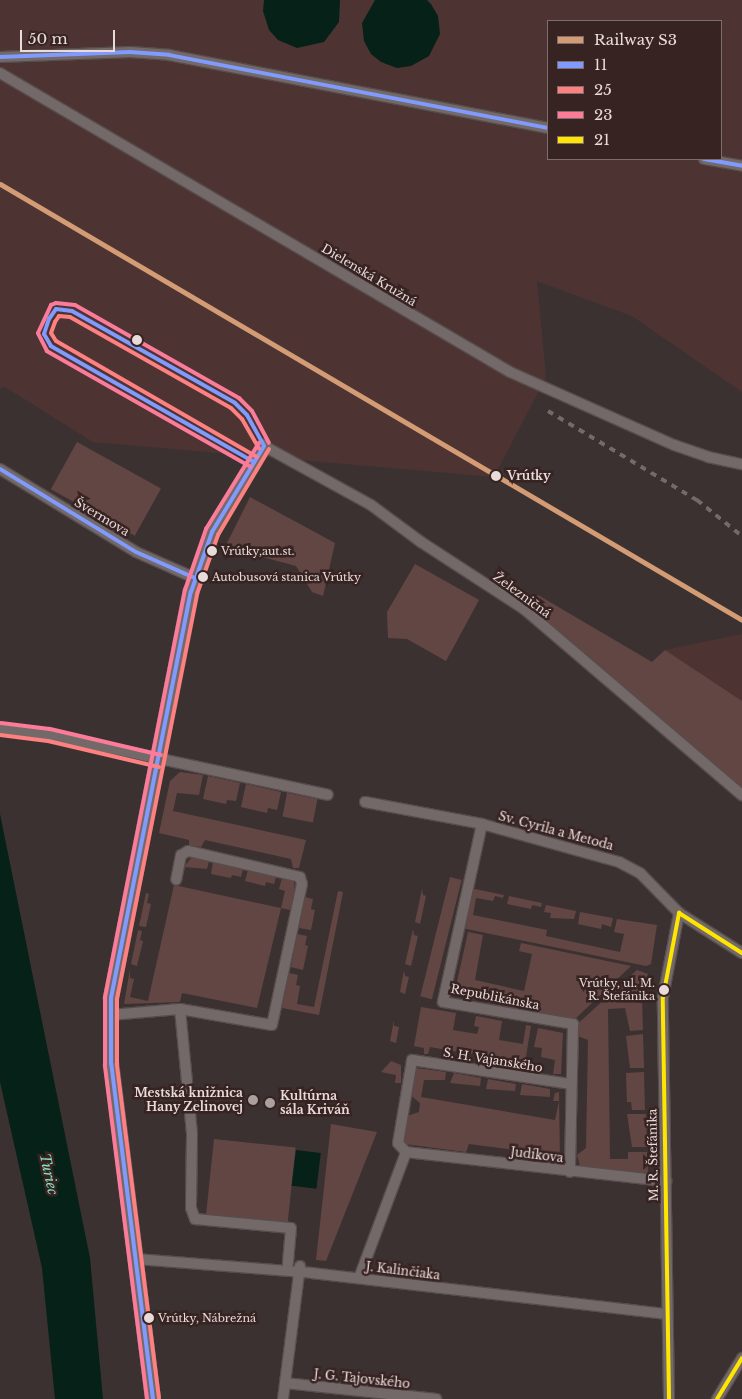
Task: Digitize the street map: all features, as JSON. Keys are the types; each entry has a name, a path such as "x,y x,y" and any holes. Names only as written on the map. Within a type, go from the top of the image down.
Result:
{"street":[{"path":"0,56 130,52 169,55 547,128"},
{"name":"Dielenská Kružná","path":"0,73 510,372 674,445 708,457 742,464"},
{"path":"709,160 742,166"},
{"path":"153,1399 111,1064 110,1015 114,979 160,760 195,578 212,532 264,446"},
{"name":"Železničná","path":"264,446 371,505 420,542 524,609 742,795"},
{"name":"Švermova","path":"0,469 136,552 195,578"},
{"path":"0,729 49,735 328,795"},
{"name":"Sv. Cyrila a Metoda","path":"365,802 482,824 619,862 640,873 679,912 742,953"},
{"name":"Republikánska","path":"482,824 443,1002 574,1024 570,1172"},
{"path":"110,1015 180,1008 272,1025 302,884 298,875 191,851 182,855 176,880"},
{"name":"M. R. Štefánika","path":"669,1399 664,997 679,912"},
{"path":"180,1008 192,1134 191,1208 195,1219 291,1228 288,1264"},
{"name":"S. H. Vajanského","path":"406,1152 398,1143 412,1060 571,1084"},
{"path":"360,1278 406,1152"},
{"name":"Judíkova","path":"406,1152 570,1172 666,1181"},
{"name":"J. Kalinčiaka","path":"136,1259 299,1268 360,1278 667,1314"},
{"path":"283,1399 299,1268"},
{"path":"717,1399 742,1358"},
{"name":"J. G. Tajovského","path":"285,1383 436,1399"}],"shaded area":[{"path":"0,0 742,0 742,392 632,316 537,281 546,377 494,477 93,442 5,387 0,388"},
{"path":"77,442 161,489 135,536 51,489"},
{"path":"250,497 335,543 323,596 312,592 296,566 225,547"},
{"path":"415,564 479,600 446,661 407,639 388,638 387,612"},
{"path":"538,595 652,662 665,650 742,701 742,792 528,609"},
{"path":"742,634 742,701 665,650"},
{"path":"180,772 203,775 199,795 177,793 173,811 306,840 299,868 293,868 291,859 205,840 201,847 189,845 189,840 159,833 170,781"},
{"path":"208,776 240,783 236,801 227,800 226,804 203,799"},
{"path":"246,784 281,792 277,810 268,808 267,813 241,807"},
{"path":"287,793 317,799 313,822 282,817"},
{"path":"191,858 209,861 207,869 184,867"},
{"path":"213,862 243,869 241,877 232,875 231,878 211,874"},
{"path":"248,870 276,877 274,884 266,882 265,886 245,881"},
{"path":"450,877 462,880 432,999 420,996"},
{"path":"282,878 294,881 295,894 290,910 281,908 285,891 279,889"},
{"path":"174,885 281,908 257,1008 182,993 180,1002 124,1004 130,969 130,978 134,979 130,997 148,1001"},
{"path":"470,888 504,895 503,898 495,896 493,901 476,898 473,915 547,930 546,936 620,952 624,934 614,932 617,919 657,925 651,964 646,966 462,928"},
{"path":"422,889 423,895 426,896 420,924 415,922"},
{"path":"338,891 343,892 319,1015 282,1008 289,973 298,975 296,985 300,986 297,1004 314,1007"},
{"path":"146,893 149,894 147,903 151,904 146,927 139,926"},
{"path":"509,896 542,903 541,907 532,905 531,909 507,904"},
{"path":"305,897 313,899 311,909 315,910 311,930 299,928"},
{"path":"546,905 576,911 574,919 550,918 551,913 544,912"},
{"path":"580,912 613,918 611,927 602,924 601,929 578,924"},
{"path":"413,929 414,935 418,936 411,966 405,964"},
{"path":"138,930 142,931 140,940 143,941 137,966 131,964"},
{"path":"468,932 483,935 475,980 524,991 532,954 519,951 521,943 631,966 574,1020 524,1010 454,995"},
{"path":"297,934 307,936 305,945 308,946 303,970 291,967"},
{"path":"404,970 405,976 409,977 405,994 400,992"},
{"path":"637,970 648,974 642,997 643,1030 630,1031 625,1008 608,1009 610,1159 628,1159 628,1152 647,1152 648,1173 580,1166 577,1155 586,1148 588,1040 575,1035 573,1028"},
{"path":"421,1007 456,1013 453,1030 477,1034 479,1027 474,1026 476,1016 502,1021 499,1040 523,1044 526,1025 531,1026 524,1069 514,1067 514,1061 430,1047 428,1054 424,1054 424,1048 414,1046"},
{"path":"394,1020 394,1026 399,1027 396,1043 390,1041"},
{"path":"538,1028 563,1033 561,1074 553,1074 555,1060 541,1057 542,1048 534,1047"},
{"path":"643,1034 644,1068 630,1068 626,1036"},
{"path":"391,1061 401,1065 401,1083 395,1083 396,1075 381,1072"},
{"path":"416,1068 446,1072 445,1080 424,1080 421,1097 555,1120 559,1101 553,1101 555,1093 559,1092 560,1164 548,1162 546,1154 469,1144 466,1152 404,1144 407,1116 419,1112 420,1103 410,1095"},
{"path":"644,1072 645,1110 632,1110 631,1102 627,1102 626,1073"},
{"path":"454,1073 481,1078 480,1086 450,1083"},
{"path":"488,1079 516,1084 515,1091 486,1089"},
{"path":"522,1084 550,1089 550,1097 520,1095"},
{"path":"627,1114 646,1114 647,1147 632,1147"},
{"path":"331,1124 377,1132 326,1261 316,1260"},
{"path":"214,1139 296,1148 287,1226 206,1218"}],"water":[{"path":"264,0 340,0 339,22 324,42 297,48 278,40 269,30 263,11"},
{"path":"375,0 427,0 431,4 438,16 440,34 429,56 411,66 397,68 381,62 371,54 364,41 362,23"},
{"name":"Turiec","path":"0,814 90,1258 103,1399 55,1399 42,1268 0,1082"},
{"path":"296,1150 321,1153 316,1189 292,1186"}],"railway":[{"path":"548,411 697,500 742,536"}],"rail line":[{"name":"S3","path":"0,184 742,620"}],"transit line":[{"name":"11","path":"0,57 130,52 169,55 547,128"},
{"name":"11","path":"709,160 742,166"},
{"name":"23","path":"251,467 47,351 38,333 51,305 56,303 75,305 239,398 252,411 269,443"},
{"name":"11","path":"254,462 51,346 44,334 49,319 56,309 72,311 235,403 247,415 264,446"},
{"name":"25","path":"257,457 56,341 51,333 55,322 59,316 70,317 231,408 242,419 259,449"},
{"name":"23","path":"147,1399 105,1065 105,997 185,590 206,529 259,443"},
{"name":"11","path":"153,1399 111,1064 111,998 191,592 212,532 264,446"},
{"name":"25","path":"159,1398 117,1064 117,999 197,594 218,535 269,449"},
{"name":"11","path":"0,469 136,552 195,578"},
{"name":"23","path":"1,723 50,729 161,755"},
{"name":"25","path":"0,735 48,741 159,767"},
{"name":"21","path":"669,1399 663,997 679,913 742,953"},
{"name":"21","path":"717,1399 742,1358"}],"place":[{"name":"Vrútky","path":"496,476"},
{"name":"Vrútky,aut.st.","path":"212,551"},
{"name":"Autobusová stanica Vrútky","path":"203,577"},
{"name":"Vrútky, ul. M. R. Štefánika","path":"664,990"},
{"name":"Mestská knižnica Hany Zelinovej","path":"253,1100"},
{"name":"Kultúrna sála Kriváň","path":"270,1103"},
{"name":"Vrútky, Nábrežná","path":"149,1318"}]}
